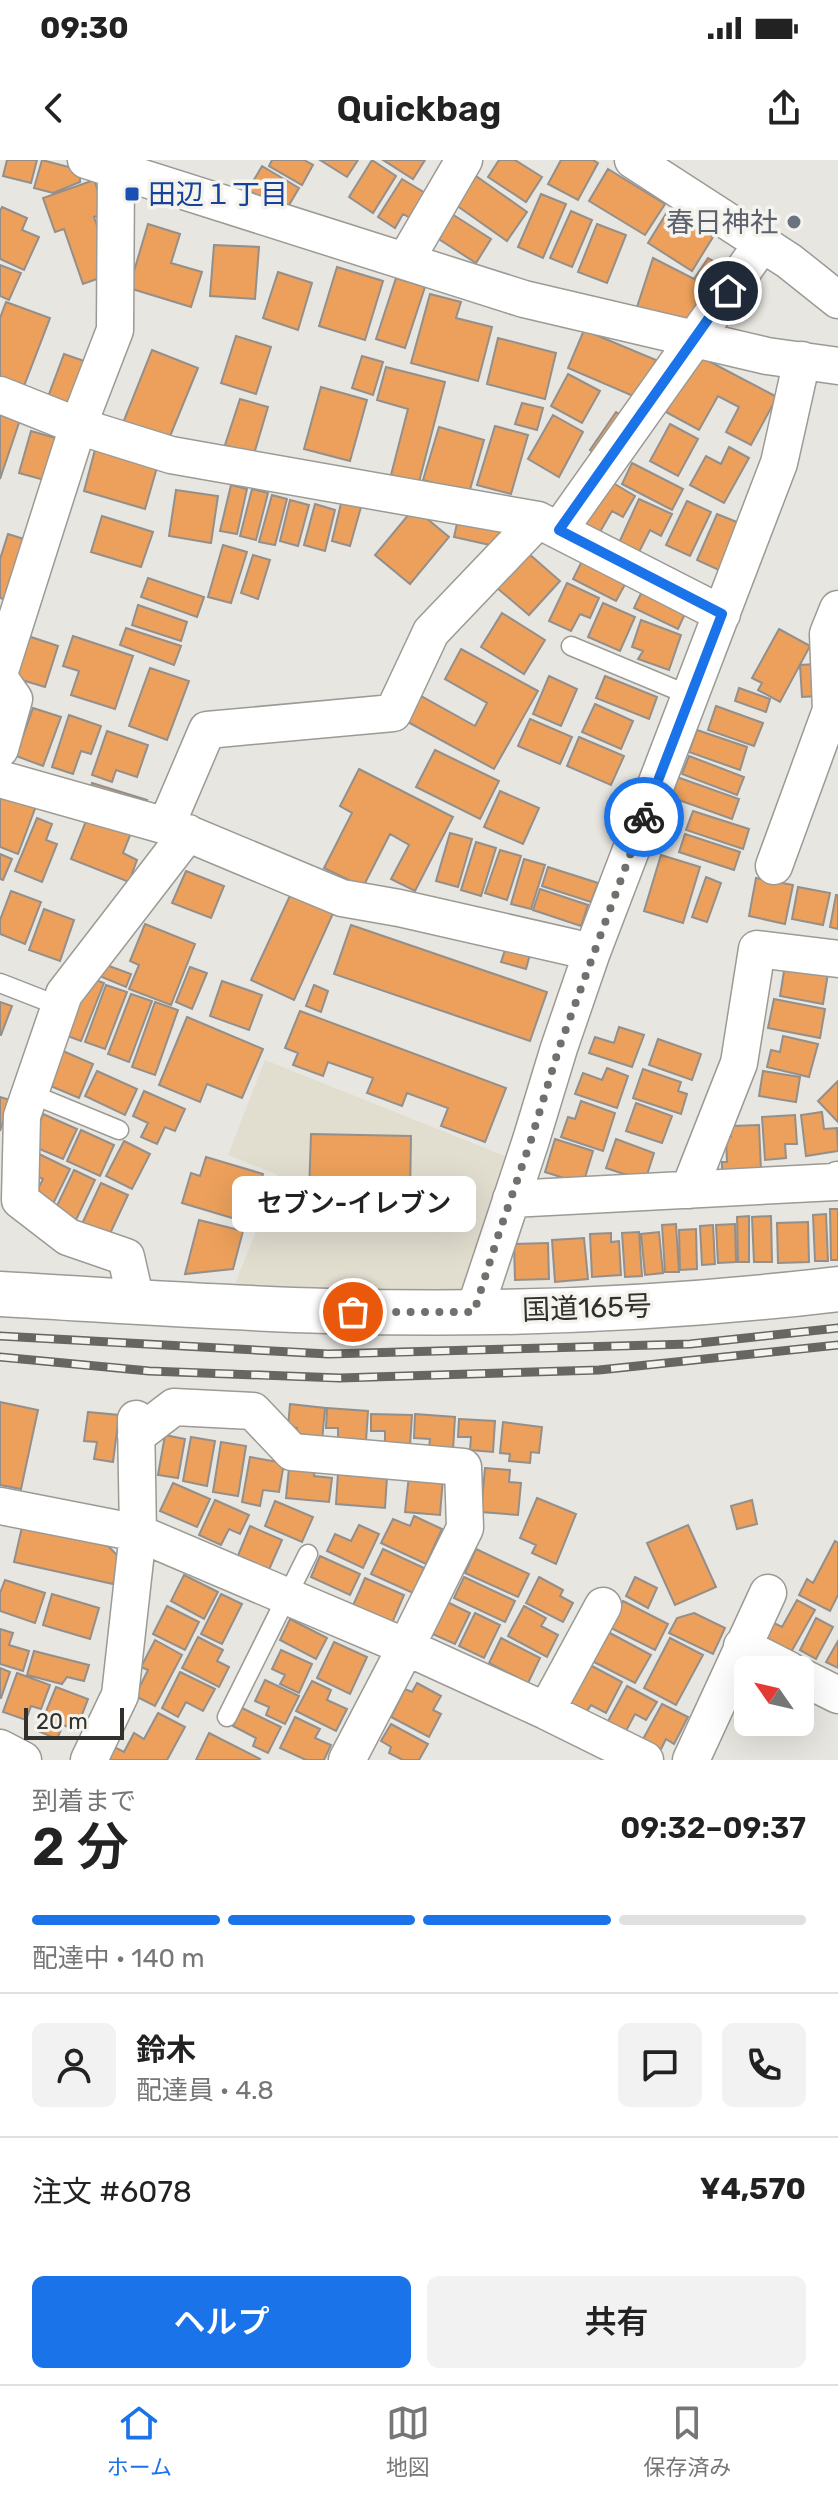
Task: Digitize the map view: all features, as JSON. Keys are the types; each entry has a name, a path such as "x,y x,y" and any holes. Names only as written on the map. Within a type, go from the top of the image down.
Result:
{"highway":[{"name":"国道165号","path":"0,1294 327,1311 474,1312 736,1301 838,1289"}],"street":[{"path":"405,261 464,160"},
{"path":"633,160 789,261 838,300"},
{"path":"0,671 7,622 115,330 101,165 524,299 767,356 838,366"},
{"path":"136,1301 126,1257 68,1237 20,1200 22,1116 64,994 177,829 207,730 393,713 431,632 548,525 694,339 762,244"},
{"path":"474,1312 592,952 779,463 802,360"},
{"path":"0,395 78,426 171,455 548,525 722,614"},
{"path":"774,866 831,710 833,663 828,634 838,609"},
{"path":"0,679 14,699 0,749"},
{"path":"0,779 177,829 342,898 592,952"},
{"path":"689,1190 739,1063 757,949 838,959"},
{"path":"511,1199 838,1180"},
{"path":"89,1760 120,1695 138,1533 136,1427 174,1407 253,1411 292,1452 463,1467 465,1528 347,1760"},
{"path":"0,1506 138,1533 406,1647 645,1760"},
{"path":"691,1760 768,1593"},
{"path":"546,1711 603,1606"},
{"path":"742,1646 762,1656"},
{"path":"814,1683 838,1695"}],"lane":[{"path":"571,646 691,696"},
{"path":"0,983 59,1006"},
{"path":"29,1093 119,1130"},
{"path":"227,1717 308,1554"}],"shaded area":[{"path":"265,1060 515,1160 472,1292 234,1287 278,1175 228,1155"}],"building":[{"path":"7,160 37,160 31,183 3,176"},
{"path":"42,160 80,170 80,182 53,193 34,188"},
{"path":"272,160 304,160 313,165 302,185 269,166"},
{"path":"320,160 358,160 347,177"},
{"path":"372,160 396,176 373,213 349,197"},
{"path":"383,160 425,160 413,179"},
{"path":"499,160 515,160 542,177 526,202 488,177"},
{"path":"561,160 593,160 598,163 578,200 548,184"},
{"path":"262,166 299,188 285,212 248,190"},
{"path":"608,169 665,204 645,235 589,201"},
{"path":"476,176 527,212 507,241 456,205"},
{"path":"402,179 427,194 412,219 403,214 395,228 378,217"},
{"path":"94,180 106,213 94,217 103,243 105,276 83,284 64,229 55,232 43,198"},
{"path":"541,194 566,204 543,258 518,247"},
{"path":"2,207 27,218 22,230 39,237 24,270 0,259"},
{"path":"669,209 713,237 692,271 648,243"},
{"path":"571,211 592,220 572,267 550,258"},
{"path":"452,214 491,239 476,263 437,238"},
{"path":"148,224 180,234 171,263 202,272 191,307 129,288"},
{"path":"597,224 626,235 607,283 578,272"},
{"path":"214,245 259,247 255,299 210,296"},
{"path":"653,258 694,279 708,258 731,271 689,327 636,310"},
{"path":"0,265 21,273 9,300 0,296"},
{"path":"337,267 383,281 365,340 319,326"},
{"path":"278,272 312,283 298,330 263,318"},
{"path":"396,278 425,287 405,348 376,339"},
{"path":"430,294 461,302 456,318 492,327 478,381 411,363"},
{"path":"6,302 50,318 24,386 0,377 0,318"},
{"path":"584,330 656,360 640,399 568,368"},
{"path":"236,336 271,347 256,394 221,383"},
{"path":"498,338 556,353 545,399 487,384"},
{"path":"152,350 198,368 166,446 121,428"},
{"path":"64,354 90,363 75,406 48,397"},
{"path":"697,355 777,397 751,445 726,432 739,407 718,396 699,430 666,412"},
{"path":"362,356 383,362 373,395 352,388"},
{"path":"386,367 445,382 419,482 391,475 408,409 377,400"},
{"path":"568,374 600,391 582,423 551,406"},
{"path":"321,387 367,400 350,461 304,449"},
{"path":"240,399 268,407 254,454 225,445"},
{"path":"522,403 543,408 537,430 515,424"},
{"path":"0,410 21,417 0,479"},
{"path":"616,412 629,420 604,459 590,450"},
{"path":"553,415 583,432 559,477 528,459"},
{"path":"670,424 698,439 678,476 650,461"},
{"path":"495,426 528,435 511,494 477,485"},
{"path":"439,427 484,440 469,493 423,480"},
{"path":"31,431 59,439 48,481 19,473"},
{"path":"96,446 158,464 145,509 84,491"},
{"path":"729,447 749,458 724,503 690,485 706,456 721,464"},
{"path":"632,463 683,489 672,510 622,484"},
{"path":"608,480 635,496 623,517 612,511 600,532 584,523"},
{"path":"231,485 247,489 237,534 220,531"},
{"path":"252,489 268,493 256,540 240,536"},
{"path":"176,490 218,496 211,543 169,536"},
{"path":"272,495 287,499 275,545 259,542"},
{"path":"343,495 363,500 350,546 332,541"},
{"path":"639,499 672,514 661,536 650,530 638,554 618,545"},
{"path":"290,500 309,505 298,546 280,541"},
{"path":"687,501 711,512 690,556 666,545"},
{"path":"315,504 335,510 325,551 304,545"},
{"path":"414,508 449,537 410,584 375,555"},
{"path":"460,510 505,521 499,547 454,537"},
{"path":"717,514 742,524 721,571 697,560"},
{"path":"102,516 153,532 141,567 91,552"},
{"path":"8,534 33,542 13,602 0,598 0,559"},
{"path":"223,545 247,552 231,603 208,597"},
{"path":"528,553 560,581 529,615 497,588"},
{"path":"253,555 270,560 258,599 241,593"},
{"path":"584,557 628,579 616,601 573,579"},
{"path":"148,578 204,597 197,617 141,597"},
{"path":"567,583 599,598 590,618 580,614 571,631 549,621"},
{"path":"645,585 689,605 678,629 634,608"},
{"path":"603,603 635,617 620,651 588,637"},
{"path":"138,605 187,622 181,641 132,625"},
{"path":"502,613 545,640 524,674 481,647"},
{"path":"641,620 681,635 669,670 638,659 643,651 632,647"},
{"path":"126,628 181,646 174,665 120,645"},
{"path":"779,629 810,646 780,702 758,690 762,683 752,678"},
{"path":"25,635 58,646 45,687 12,677"},
{"path":"73,636 133,656 115,709 71,695 79,671 63,666"},
{"path":"461,649 538,691 494,769 406,721 419,695 475,726 487,703 445,679"},
{"path":"816,664 818,696 802,697 800,665"},
{"path":"150,668 189,681 167,740 129,726"},
{"path":"549,676 577,689 561,726 533,714"},
{"path":"605,676 657,697 649,719 596,698"},
{"path":"739,688 770,699 766,712 735,701"},
{"path":"595,704 633,721 621,749 582,732"},
{"path":"716,706 763,723 754,746 708,730"},
{"path":"33,708 61,717 43,766 16,756"},
{"path":"69,715 101,726 91,754 81,751 73,774 52,767"},
{"path":"530,719 572,737 560,764 518,746"},
{"path":"697,730 747,747 740,770 689,752"},
{"path":"107,731 148,745 137,777 116,770 112,782 92,775"},
{"path":"579,737 624,756 611,785 567,766"},
{"path":"435,750 499,781 480,819 416,787"},
{"path":"689,756 744,777 737,795 682,774"},
{"path":"359,769 453,817 415,891 391,879 409,845 390,834 363,887 324,868 352,813 340,806"},
{"path":"677,777 739,799 732,819 670,797"},
{"path":"92,783 147,800 143,813 89,796"},
{"path":"500,791 539,808 523,844 484,827"},
{"path":"0,792 36,806 18,854 0,847"},
{"path":"693,811 749,829 743,849 686,830"},
{"path":"88,816 131,833 123,853 137,860 129,882 71,859"},
{"path":"37,818 52,824 46,840 57,844 42,882 15,871"},
{"path":"450,833 472,839 458,887 436,881"},
{"path":"685,834 740,852 734,870 679,852"},
{"path":"476,842 496,848 481,896 461,890"},
{"path":"500,850 521,856 507,900 485,893"},
{"path":"0,854 12,859 3,880 0,879"},
{"path":"661,855 700,867 683,923 644,911"},
{"path":"524,859 545,865 531,909 511,904"},
{"path":"548,867 598,883 591,902 542,886"},
{"path":"186,871 224,886 211,918 172,903"},
{"path":"706,877 721,883 707,922 692,917"},
{"path":"756,878 793,885 785,924 749,916"},
{"path":"798,887 830,893 823,925 792,919"},
{"path":"293,889 335,909 294,1000 251,980"},
{"path":"540,889 588,905 581,926 533,910"},
{"path":"11,891 41,902 25,944 0,934 0,920"},
{"path":"838,895 838,929 830,927"},
{"path":"44,909 74,920 60,961 29,950"},
{"path":"145,924 195,944 171,1005 129,989 139,965 130,961"},
{"path":"351,925 547,992 530,1041 334,974"},
{"path":"508,941 532,947 526,969 501,962"},
{"path":"101,963 131,974 126,987 97,975"},
{"path":"785,965 828,973 823,1004 780,996"},
{"path":"190,967 207,973 192,1009 176,1002"},
{"path":"82,975 104,983 81,1041 59,1033"},
{"path":"222,981 262,995 249,1030 210,1016"},
{"path":"106,985 127,992 105,1049 85,1042"},
{"path":"314,985 328,991 321,1012 306,1006"},
{"path":"131,994 152,1001 129,1062 108,1054"},
{"path":"774,999 825,1009 820,1038 768,1028"},
{"path":"0,1002 12,1006 1,1035 0,1035"},
{"path":"155,1002 178,1010 155,1075 132,1067"},
{"path":"300,1011 506,1088 485,1142 441,1126 448,1108 407,1093 402,1106 367,1093 373,1078 328,1062 323,1076 293,1065 298,1053 285,1048"},
{"path":"187,1017 263,1049 242,1098 207,1084 200,1102 159,1085"},
{"path":"619,1027 644,1035 632,1067 589,1053 595,1037 614,1043"},
{"path":"783,1036 818,1044 809,1077 767,1067 771,1050 780,1052"},
{"path":"658,1039 701,1054 692,1080 649,1065"},
{"path":"56,1048 93,1064 79,1098 41,1082"},
{"path":"607,1068 628,1076 617,1108 575,1094 583,1073 602,1080"},
{"path":"643,1069 681,1082 678,1091 687,1094 681,1114 633,1098"},
{"path":"97,1071 137,1089 125,1115 85,1096"},
{"path":"763,1071 800,1077 796,1102 759,1096"},
{"path":"838,1081 838,1122 818,1101"},
{"path":"144,1091 185,1109 175,1131 165,1127 157,1144 141,1137 148,1123 133,1116"},
{"path":"0,1097 10,1100 0,1131"},
{"path":"581,1101 615,1113 603,1151 561,1137 568,1117 575,1119"},
{"path":"636,1103 672,1116 662,1143 626,1131"},
{"path":"822,1112 824,1129 837,1128 838,1151 806,1156 801,1115"},
{"path":"43,1114 77,1129 63,1159 30,1145"},
{"path":"795,1115 797,1144 785,1144 786,1158 765,1160 762,1117"},
{"path":"759,1125 761,1170 722,1173 722,1162 727,1162 726,1138 731,1137 731,1126"},
{"path":"81,1130 114,1145 100,1176 67,1161"},
{"path":"311,1134 411,1136 410,1195 309,1193"},
{"path":"555,1139 593,1151 583,1184 545,1172"},
{"path":"616,1139 654,1153 645,1181 606,1168"},
{"path":"124,1141 150,1154 132,1189 106,1176"},
{"path":"37,1153 70,1169 53,1204 35,1195 43,1179 28,1172"},
{"path":"206,1157 263,1174 249,1223 182,1203 191,1173 200,1176"},
{"path":"74,1170 95,1180 75,1222 54,1212"},
{"path":"101,1183 128,1195 108,1238 81,1226"},
{"path":"830,1209 838,1209 838,1260 831,1260"},
{"path":"826,1214 828,1261 815,1261 813,1215"},
{"path":"749,1216 749,1262 738,1262 737,1217"},
{"path":"771,1216 772,1262 754,1262 752,1217"},
{"path":"199,1220 243,1231 233,1269 185,1274"},
{"path":"808,1222 809,1262 778,1263 777,1223"},
{"path":"676,1224 679,1272 665,1272 662,1225"},
{"path":"735,1224 736,1262 718,1263 716,1225"},
{"path":"713,1225 715,1264 702,1265 700,1226"},
{"path":"696,1229 697,1269 680,1270 679,1230"},
{"path":"639,1232 642,1276 625,1277 622,1233"},
{"path":"659,1232 663,1273 645,1275 641,1234"},
{"path":"611,1233 611,1242 619,1241 621,1275 592,1277 590,1234"},
{"path":"584,1238 588,1279 555,1282 552,1240"},
{"path":"548,1243 549,1279 515,1280 514,1244"},
{"path":"0,1402 38,1410 21,1489 0,1485"},
{"path":"290,1404 325,1408 322,1442 296,1439 297,1428 288,1427"},
{"path":"327,1408 368,1411 366,1441 338,1439 338,1428 326,1428"},
{"path":"88,1412 119,1415 113,1462 94,1459 97,1442 84,1441"},
{"path":"371,1414 412,1415 410,1446 385,1446 385,1431 371,1431"},
{"path":"415,1414 455,1417 453,1450 429,1448 430,1439 414,1438"},
{"path":"459,1419 495,1421 493,1452 470,1450 471,1437 458,1437"},
{"path":"503,1422 542,1427 539,1453 531,1452 530,1463 509,1461 510,1454 500,1453"},
{"path":"165,1435 185,1439 178,1478 158,1475"},
{"path":"191,1437 215,1441 207,1486 183,1481"},
{"path":"221,1442 246,1446 238,1496 213,1492"},
{"path":"250,1457 284,1463 279,1492 263,1490 260,1506 242,1502"},
{"path":"289,1468 315,1470 314,1476 332,1478 329,1502 286,1498"},
{"path":"485,1468 510,1470 509,1482 521,1483 518,1515 481,1512"},
{"path":"338,1473 387,1477 385,1508 336,1504"},
{"path":"409,1475 443,1478 440,1515 405,1512"},
{"path":"173,1483 210,1499 197,1527 160,1511"},
{"path":"537,1498 576,1514 556,1564 532,1553 536,1545 520,1538"},
{"path":"215,1500 249,1515 240,1534 229,1529 221,1545 199,1535"},
{"path":"752,1500 757,1524 737,1529 731,1506"},
{"path":"275,1501 313,1517 302,1542 265,1526"},
{"path":"414,1516 442,1529 426,1564 381,1543 393,1519 410,1526"},
{"path":"359,1525 379,1534 363,1568 327,1551 335,1534 351,1541"},
{"path":"688,1525 716,1587 675,1605 647,1543"},
{"path":"250,1526 282,1540 268,1572 237,1558"},
{"path":"22,1527 108,1546 120,1558 113,1584 14,1562"},
{"path":"835,1541 838,1543 838,1595 830,1611 799,1595 807,1579 813,1583"},
{"path":"383,1549 424,1568 413,1593 371,1574"},
{"path":"476,1549 529,1574 518,1597 465,1573"},
{"path":"320,1556 360,1574 350,1595 311,1577"},
{"path":"184,1575 218,1592 204,1619 171,1601"},
{"path":"464,1577 515,1601 505,1622 454,1598"},
{"path":"539,1577 563,1590 560,1596 573,1603 563,1622 526,1603"},
{"path":"635,1577 657,1588 648,1608 626,1596"},
{"path":"365,1578 404,1595 390,1628 351,1610"},
{"path":"5,1580 45,1593 35,1623 0,1611 0,1593"},
{"path":"52,1594 99,1608 90,1639 43,1625"},
{"path":"221,1594 242,1604 222,1644 201,1634"},
{"path":"443,1600 470,1613 455,1644 428,1632"},
{"path":"797,1600 815,1610 790,1654 761,1638 770,1621 782,1627"},
{"path":"623,1601 668,1624 655,1650 609,1627"},
{"path":"167,1606 199,1622 185,1650 153,1634"},
{"path":"524,1606 546,1618 541,1626 558,1635 547,1657 508,1636"},
{"path":"475,1613 500,1625 484,1658 459,1646"},
{"path":"694,1613 725,1628 713,1654 669,1633 677,1618"},
{"path":"816,1618 833,1627 816,1659 800,1650"},
{"path":"290,1619 327,1638 316,1659 280,1640"},
{"path":"0,1629 13,1633 9,1645 29,1651 23,1671 0,1664"},
{"path":"608,1632 651,1655 635,1683 592,1661"},
{"path":"198,1637 223,1650 217,1661 229,1667 219,1687 182,1668"},
{"path":"501,1638 540,1658 528,1683 489,1663"},
{"path":"670,1638 703,1655 676,1705 644,1688"},
{"path":"155,1640 182,1655 155,1706 135,1696 148,1670 141,1667"},
{"path":"838,1641 838,1668 826,1662"},
{"path":"334,1642 367,1657 350,1694 317,1678"},
{"path":"281,1650 312,1664 299,1693 280,1684 285,1675 272,1669"},
{"path":"34,1651 89,1665 84,1681 67,1677 62,1684 27,1675"},
{"path":"590,1665 622,1682 606,1713 591,1705 586,1713 568,1703"},
{"path":"0,1668 10,1672 1,1698 0,1698"},
{"path":"180,1672 215,1689 203,1711 186,1702 178,1717 162,1708"},
{"path":"17,1673 50,1685 41,1709 31,1706 26,1720 3,1712"},
{"path":"265,1680 299,1696 285,1724 266,1715 269,1707 255,1701"},
{"path":"312,1681 331,1690 327,1700 347,1709 336,1731 296,1711"},
{"path":"417,1683 441,1696 433,1710 441,1714 429,1737 391,1717 405,1689 412,1692"},
{"path":"627,1686 657,1702 646,1720 635,1714 626,1731 608,1721"},
{"path":"56,1687 88,1699 76,1730 63,1725 57,1739 38,1731"},
{"path":"662,1704 688,1717 674,1744 666,1739 660,1751 642,1741"},
{"path":"242,1708 281,1727 268,1753 253,1746 256,1738 233,1726"},
{"path":"158,1713 185,1727 167,1760 107,1760 114,1747 124,1752 134,1733 144,1739"},
{"path":"295,1717 320,1729 315,1738 331,1745 324,1760 306,1760 280,1748"},
{"path":"391,1724 428,1744 419,1760 403,1760 389,1753 391,1747 381,1741"},
{"path":"209,1733 260,1759 196,1760"}],"railway":[{"path":"0,1336 328,1354 690,1344 838,1328"},
{"path":"0,1357 149,1371 340,1378 599,1370 838,1345"}],"way so far":[{"path":"353,1312 474,1312 559,1048 644,817"}],"place":[{"name":"田辺１丁目","path":"132,194"},
{"name":"春日神社","path":"794,222"},
{"name":"セブン-イレブン","path":"353,1312"}],"route":[{"path":"644,817 722,614 559,530 728,291"}]}
